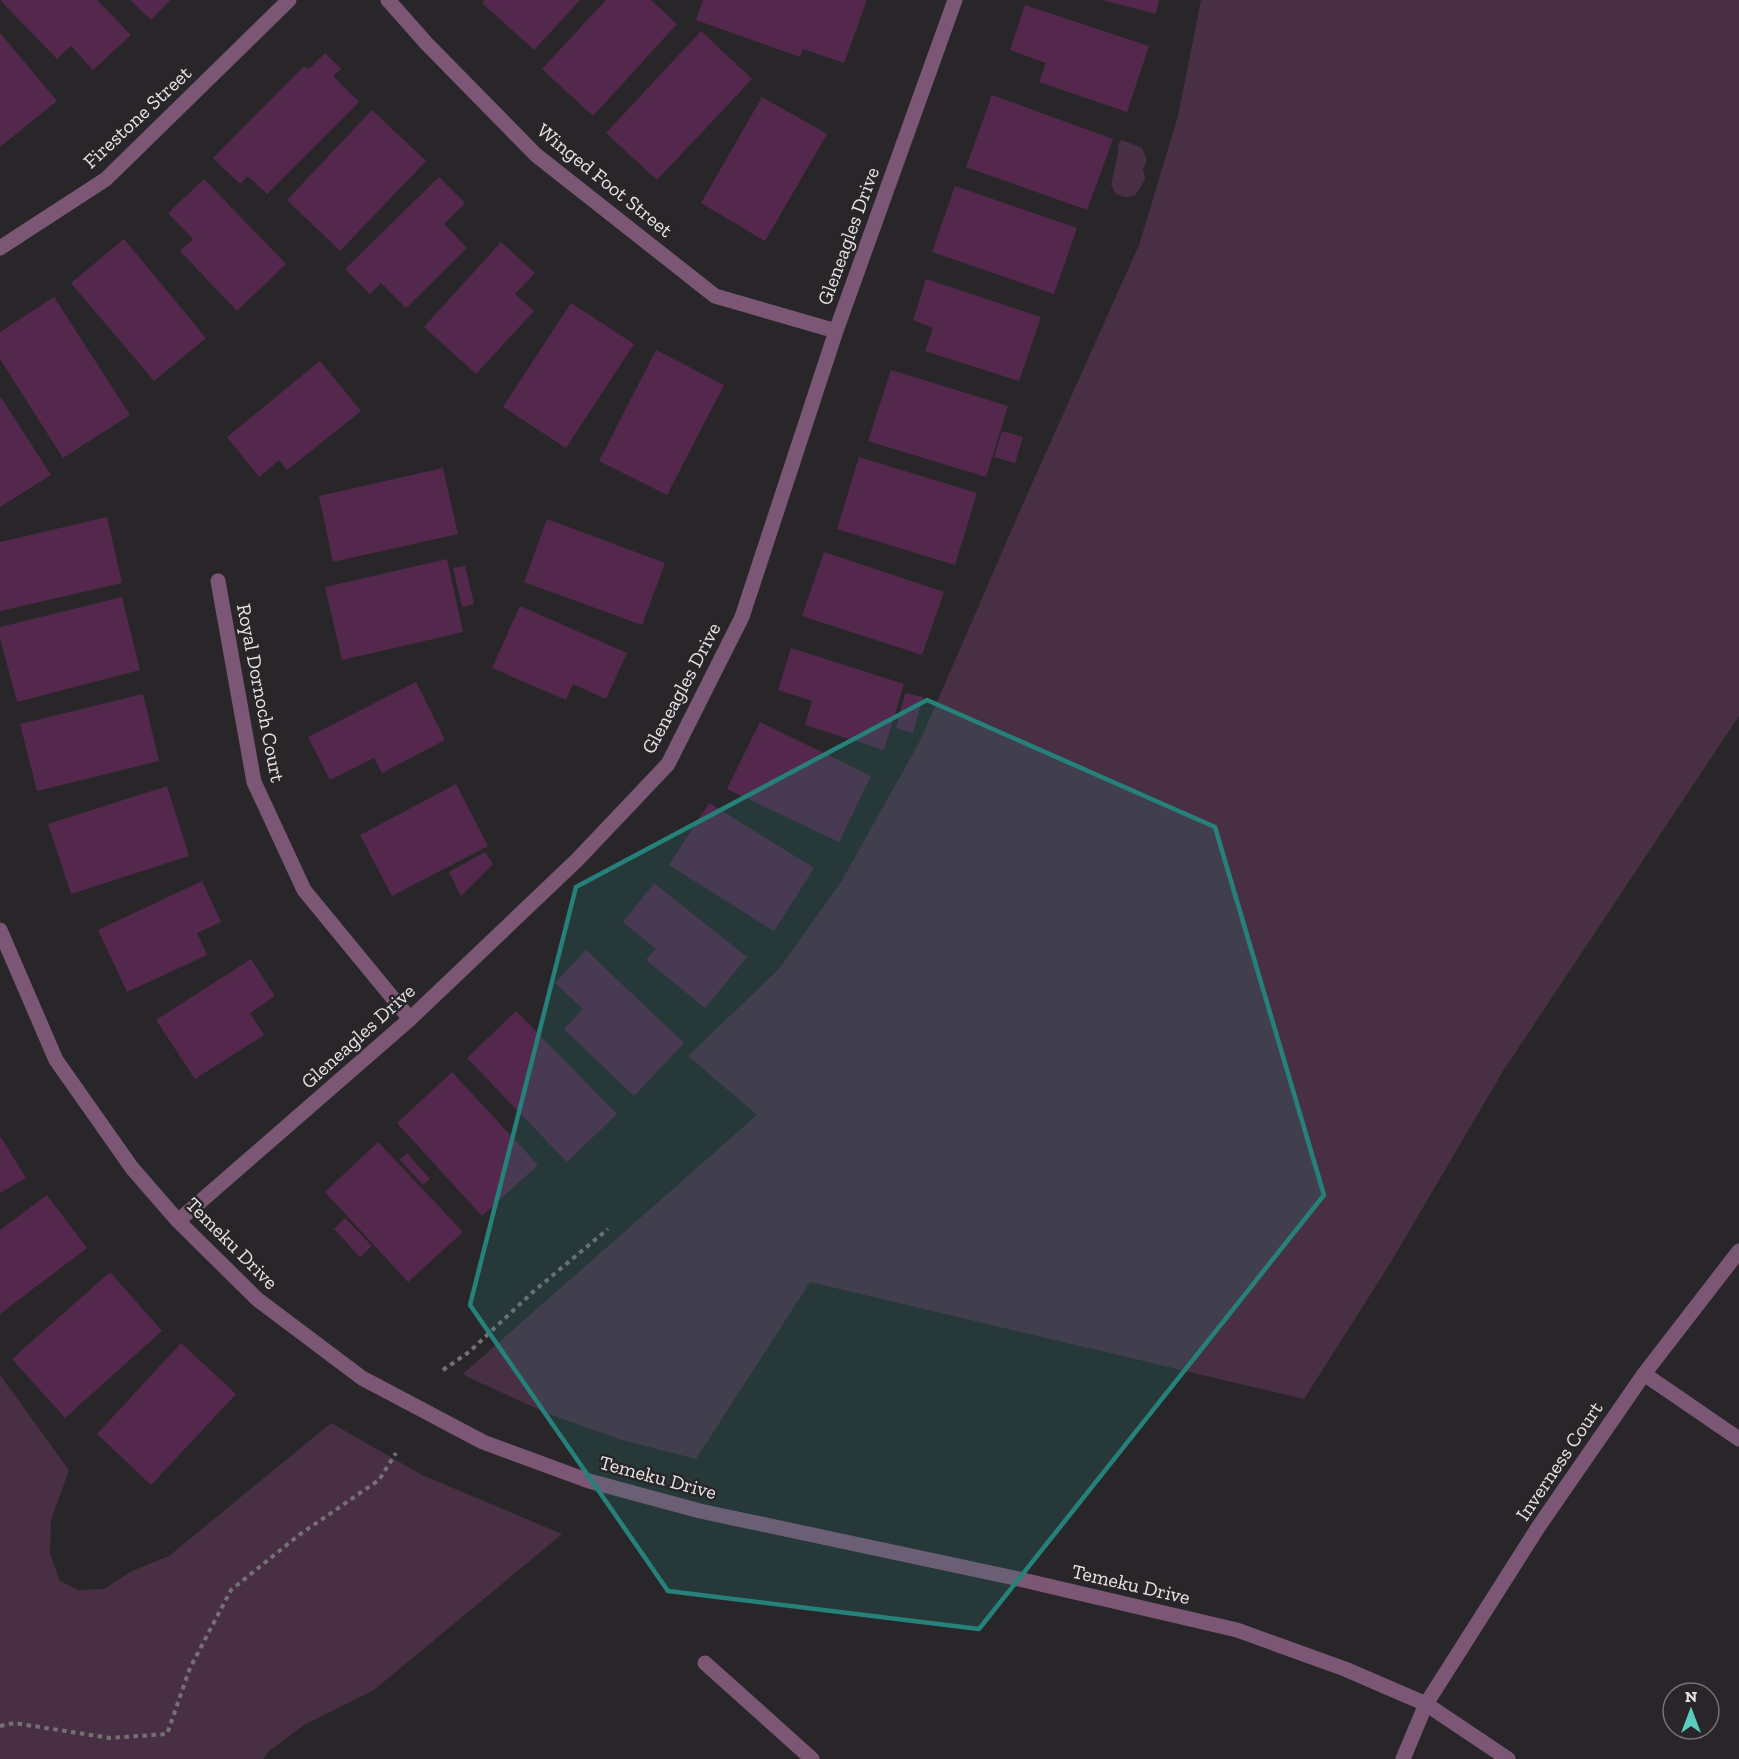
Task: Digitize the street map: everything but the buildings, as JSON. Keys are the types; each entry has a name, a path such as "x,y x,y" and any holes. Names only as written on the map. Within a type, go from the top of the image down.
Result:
{"street":[{"name":"Firestone Street","path":"0,248 106,178 289,0"},
{"name":"Winged Foot Street","path":"388,0 427,44 536,155 715,296 836,331"},
{"name":"Gleneagles Drive","path":"178,1221 410,1018 577,860 668,764 742,618 836,331 955,0"},
{"name":"Royal Dornoch Court","path":"218,581 254,782 304,890 410,1018"},
{"name":"Temeku Drive","path":"0,930 56,1060 132,1168 178,1221 257,1299 362,1378 483,1442 589,1481 700,1511 1010,1577 1237,1630 1345,1670 1426,1704 1508,1759"},
{"name":"Inverness Court","path":"1403,1759 1426,1704 1533,1536 1644,1374 1739,1251"},
{"path":"1644,1374 1739,1439"},
{"path":"705,1663 812,1759"}],"path":[{"path":"443,1370 469,1352 534,1291 608,1229"},
{"path":"0,1726 14,1723 110,1737 167,1734 190,1668 231,1590 299,1535 379,1480 396,1453"}],"highlighted area":[{"path":"927,700 1215,827 1324,1195 979,1629 668,1591 470,1305 576,887"}],"shaded area":[{"path":"1201,0 1739,0 1739,716 1503,1071 1391,1262 1304,1399 810,1282 696,1459 622,1440 549,1414 474,1380 463,1374 757,1115 688,1056 779,969 841,882 920,741 1139,245 1178,116"},
{"path":"1122,140 1142,148 1147,160 1143,169 1145,179 1135,196 1124,197 1116,194 1111,185 1118,144"},
{"path":"0,1375 69,1470 51,1520 50,1554 60,1581 78,1590 104,1589 132,1571 169,1556 331,1423 422,1475 562,1534 374,1690 304,1725 269,1751 263,1759 0,1759"}]}
